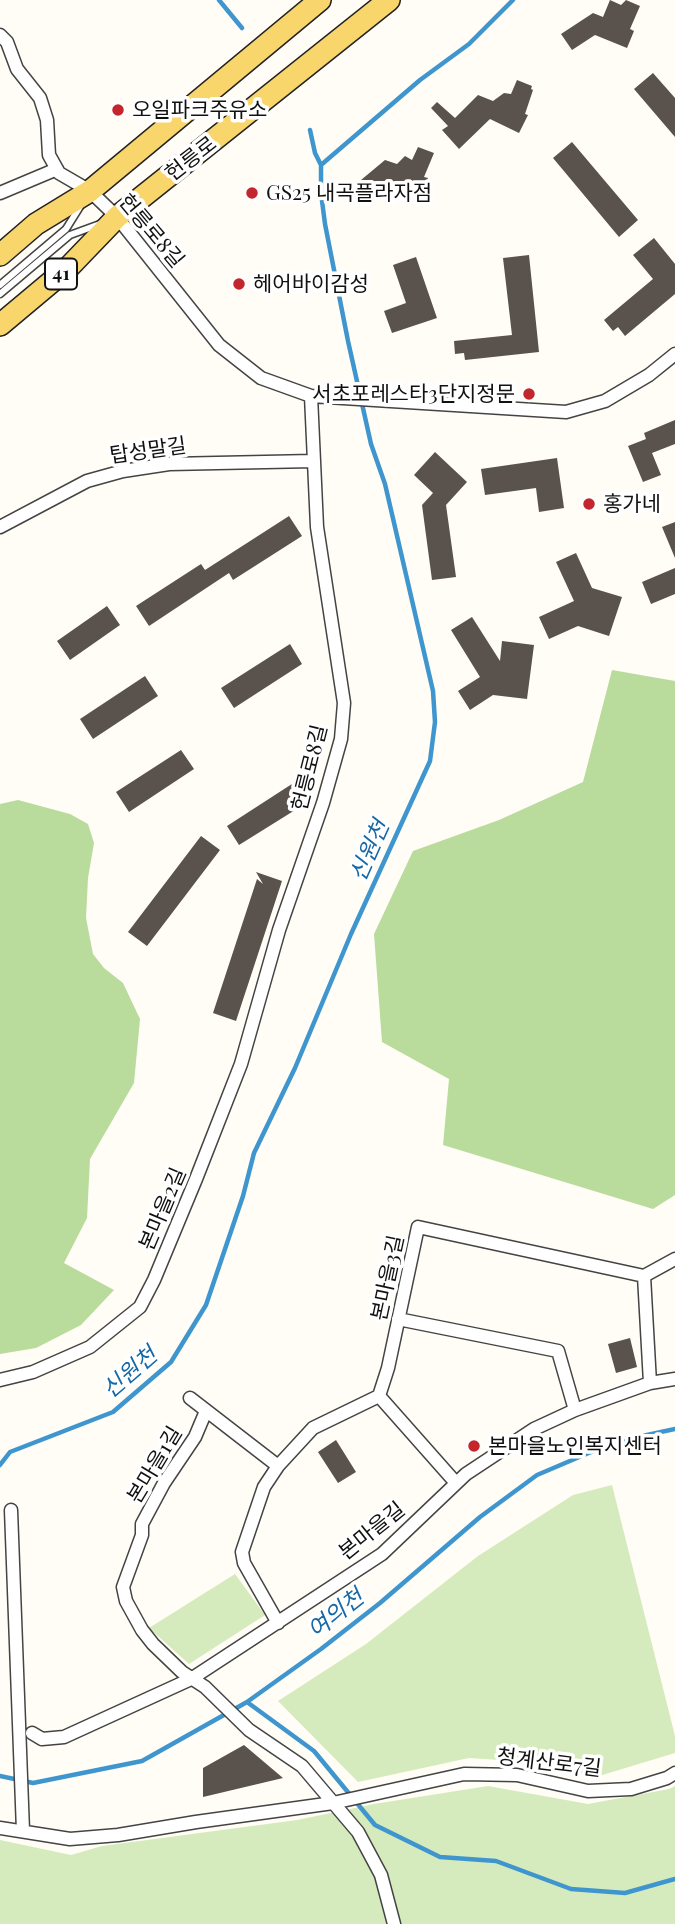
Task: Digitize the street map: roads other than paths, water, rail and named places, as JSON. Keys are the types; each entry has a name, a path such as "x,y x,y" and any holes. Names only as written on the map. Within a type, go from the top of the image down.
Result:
{"main road":[{"name":"헌릉로","path":"0,255 36,224 90,191 320,0"},
{"name":"헌릉로","path":"0,325 68,268 117,217 389,0"}],"street":[{"path":"0,35 7,41 17,69 40,99 47,120 49,155 57,169 0,193"},
{"name":"헌릉로8길","path":"57,169 59,173 90,191 117,217 219,345 261,378 311,396 566,412 605,401 649,375 675,354"},
{"name":"헌릉로8길","path":"228,1095 241,1064 279,930 323,803 341,738 344,703 317,527 311,396"},
{"name":"탑성말길","path":"0,527 87,481 123,471 169,464 313,461"},
{"name":"본마을2길","path":"0,1380 33,1372 90,1347 140,1307 155,1280 197,1179 228,1095"},
{"name":"본마을3길","path":"379,1396 418,1227 644,1276"},
{"path":"650,1383 644,1276 675,1259"},
{"path":"398,1319 558,1351 575,1410"},
{"name":"본마을길","path":"32,1733 42,1739 64,1737 191,1679 382,1553 454,1480 534,1429 575,1410 650,1383 675,1379"},
{"path":"278,1623 244,1563 242,1552 264,1487 278,1466 313,1428 379,1396 454,1480"},
{"path":"190,1398 278,1466"},
{"name":"본마을1길","path":"191,1679 153,1644 142,1630 123,1587 142,1535 142,1524 163,1483 195,1437 206,1411"},
{"path":"11,1510 23,1832"},
{"path":"191,1679 205,1687 249,1730 302,1766 338,1802 381,1875 394,1924"},
{"name":"청계산로7길","path":"0,1828 70,1839 118,1835 338,1802 464,1774 517,1775 588,1791 631,1789 675,1773"}],"lane":[{"path":"0,285 66,229 90,191"},
{"path":"0,294 70,235 117,217"}],"waterway":[{"name":"신원천","path":"219,0 242,28"},
{"path":"321,165 420,80 469,44 513,0"},
{"name":"신원천","path":"0,1465 10,1452 113,1412 171,1362 206,1305 243,1196 254,1153 295,1068 351,934 430,761 435,722 433,691 385,484 371,444 348,341 325,224 321,165 315,153 310,130"},
{"name":"여의천","path":"0,1776 33,1783 142,1761 247,1702 321,1649 380,1603 480,1517 537,1475 591,1452 675,1429"},
{"path":"247,1702 314,1751 375,1825 440,1857 496,1861 571,1889 625,1893 675,1879"}],"place":[{"name":"오일파크주유소","path":"118,110"},
{"name":"GS25 내곡플라자점","path":"252,193"},
{"name":"헤어바이감성","path":"239,284"},
{"name":"서초포레스타3단지정문","path":"529,394"},
{"name":"홍가네","path":"589,504"},
{"name":"본마을노인복지센터","path":"474,1446"}]}
